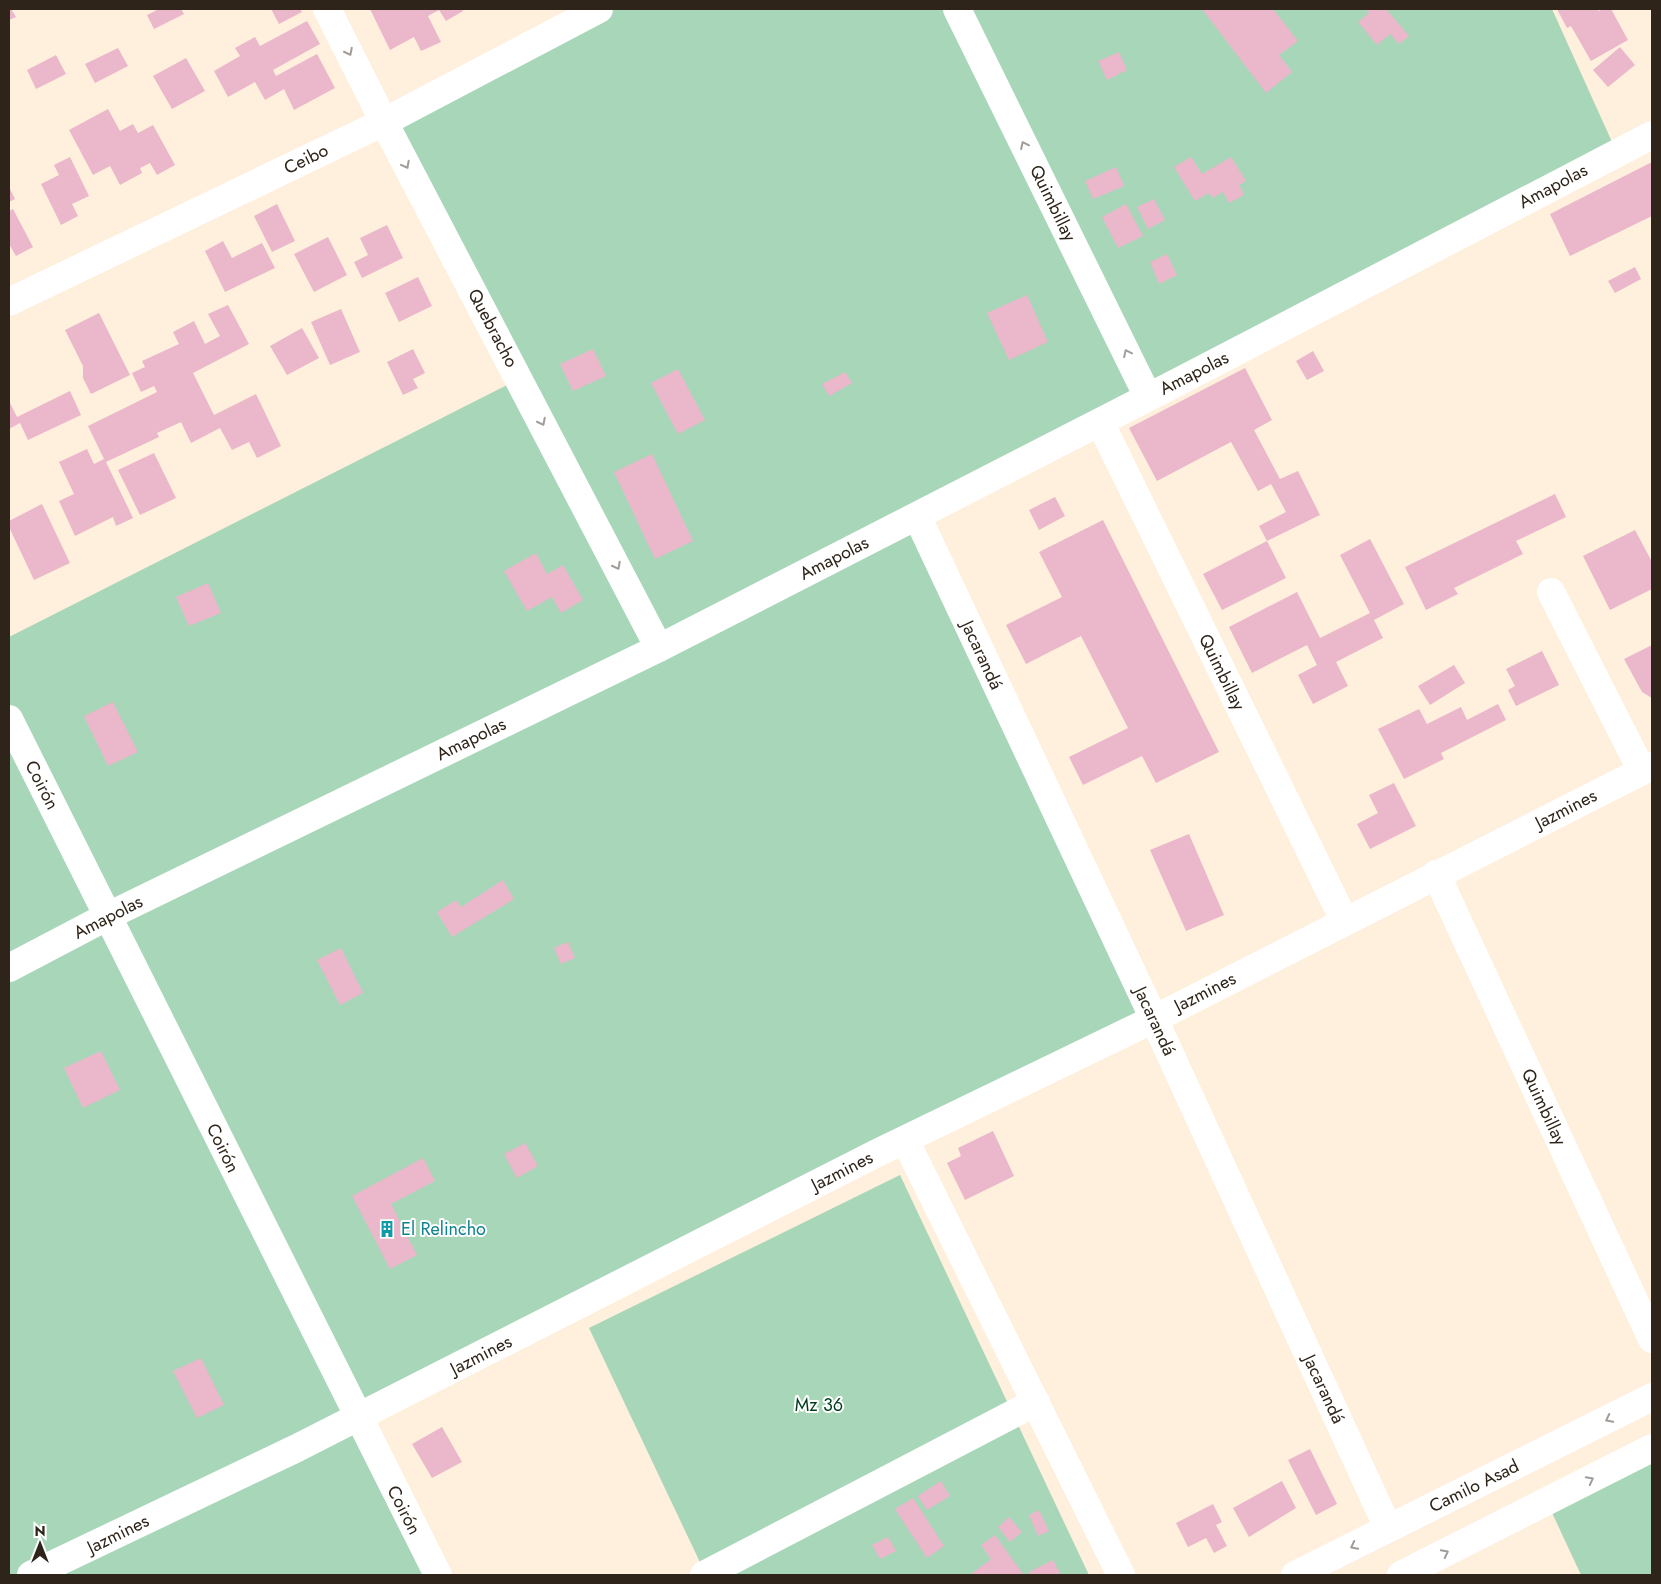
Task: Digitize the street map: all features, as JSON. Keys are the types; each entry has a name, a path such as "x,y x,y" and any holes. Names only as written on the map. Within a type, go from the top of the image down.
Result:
{"street":[{"name":"Quebracho","path":"327,9 384,122 659,648"},
{"name":"Ceibo","path":"9,302 384,122 599,9"},
{"name":"Quimbillay","path":"957,9 1148,397"},
{"name":"Amapolas","path":"9,968 108,916 659,648 1100,422 1652,135"},
{"name":"Quimbillay","path":"1100,422 1345,922"},
{"name":"Jacarandá","path":"917,516 1154,1018 1388,1528"},
{"path":"1552,592 1647,768"},
{"name":"Coirón","path":"9,720 357,1417 438,1575"},
{"name":"Jazmines","path":"31,1575 357,1417 905,1140 1345,922 1647,768"},
{"name":"Quimbillay","path":"1436,874 1652,1339"},
{"path":"905,1140 1121,1575"},
{"name":"Camilo Asad","path":"1295,1575 1652,1397"},
{"path":"704,1575 1036,1402"},
{"path":"1401,1575 1652,1448"}],"green space":[{"path":"599,9 1552,9 1617,153 917,516 1154,1019 358,1417 438,1575 9,1575 9,637 519,379 384,122"},
{"name":"Mz 36","path":"900,1175 1089,1575 706,1575 589,1328"},
{"path":"1652,1448 1652,1575 1581,1575 1547,1502"}],"building":[{"path":"9,9 11,9 16,17 9,20"},
{"path":"159,9 181,9 184,14 154,29 147,15"},
{"path":"271,9 300,9 302,12 279,24"},
{"path":"370,9 462,9 463,11 446,21 439,10 428,16 441,42 421,51 414,37 390,50"},
{"path":"1202,9 1273,9 1298,41 1279,55 1292,72 1266,93"},
{"path":"1365,9 1386,9 1409,36 1399,44 1390,34 1377,45 1358,22 1369,13"},
{"path":"1557,9 1597,9 1599,11 1611,9 1628,40 1591,61 1571,26 1567,28"},
{"path":"307,21 320,44 273,70 276,76 317,54 335,88 294,110 284,89 265,100 255,82 228,97 214,71 240,56 235,48 255,37 260,46"},
{"path":"1620,47 1635,65 1608,87 1593,70"},
{"path":"118,48 128,66 95,83 85,64"},
{"path":"1119,52 1127,70 1107,80 1098,61"},
{"path":"56,55 66,74 36,89 27,70"},
{"path":"186,58 205,91 172,109 153,76"},
{"path":"108,109 120,131 133,124 138,133 153,125 175,165 157,175 150,163 140,168 142,173 120,185 110,166 93,175 69,130"},
{"path":"70,157 89,196 72,204 78,216 61,225 41,184 59,175 54,165"},
{"path":"1191,157 1202,174 1231,157 1246,181 1239,185 1244,195 1229,203 1223,192 1213,198 1209,193 1195,201 1174,167"},
{"path":"1652,162 1652,216 1570,256 1550,214"},
{"path":"1116,167 1124,186 1093,199 1085,181"},
{"path":"9,187 15,199 9,202"},
{"path":"1154,199 1165,220 1148,229 1137,207"},
{"path":"277,204 295,241 272,252 254,216"},
{"path":"1126,204 1143,236 1118,248 1102,217"},
{"path":"13,209 33,247 16,256 9,244 9,211"},
{"path":"387,225 403,258 362,278 354,262 368,255 360,238"},
{"path":"328,237 347,275 314,292 294,254"},
{"path":"223,241 232,258 262,243 275,268 225,292 205,251"},
{"path":"1167,254 1177,275 1159,284 1150,262"},
{"path":"1635,267 1641,279 1615,293 1608,281"},
{"path":"418,277 432,306 399,322 385,293"},
{"path":"1027,295 1048,342 1009,360 987,313"},
{"path":"228,305 249,344 193,373 214,415 256,394 281,446 257,458 249,442 232,450 220,428 191,443 181,422 157,433 159,437 106,462 133,518 116,526 113,517 75,536 59,501 74,494 59,462 87,449 94,464 104,459 88,426 157,392 154,386 141,392 132,373 145,367 142,361 179,344 173,332 194,321 205,344 220,336 208,314"},
{"path":"341,309 360,352 330,365 311,322"},
{"path":"99,313 130,375 91,394 83,378 83,366 65,330"},
{"path":"302,328 319,358 287,375 270,346"},
{"path":"413,349 425,373 413,379 418,388 403,395 387,362"},
{"path":"593,349 606,376 573,391 560,364"},
{"path":"1313,351 1324,371 1307,380 1296,361"},
{"path":"1245,368 1272,420 1254,430 1280,479 1298,471 1320,515 1267,541 1259,526 1286,512 1271,484 1258,491 1231,442 1157,481 1129,428"},
{"path":"678,369 705,420 678,434 651,383"},
{"path":"845,372 852,383 829,396 822,384"},
{"path":"70,391 81,415 28,440 20,423 9,429 9,401 17,417"},
{"path":"154,453 176,498 140,515 118,470"},
{"path":"652,454 693,541 655,559 614,472"},
{"path":"1555,494 1566,517 1516,541 1523,554 1454,588 1458,594 1426,610 1405,567"},
{"path":"1055,497 1065,516 1039,530 1029,510"},
{"path":"42,504 70,563 34,580 9,527 9,521"},
{"path":"1103,520 1219,752 1156,783 1142,756 1083,785 1069,757 1128,728 1081,636 1026,664 1006,625 1062,597 1039,552"},
{"path":"1635,530 1652,562 1652,589 1610,610 1583,556"},
{"path":"1370,539 1404,604 1374,620 1383,638 1336,662 1348,686 1313,704 1298,675 1317,665 1307,645 1252,673 1229,627 1297,592 1320,638 1370,613 1340,555"},
{"path":"1267,541 1286,578 1222,610 1203,574"},
{"path":"536,553 547,574 563,565 583,600 561,613 552,597 527,611 504,571"},
{"path":"208,583 221,613 189,626 176,597"},
{"path":"1652,645 1652,698 1642,692 1624,659"},
{"path":"1542,651 1559,685 1516,706 1508,690 1515,686 1506,669"},
{"path":"1454,665 1465,683 1430,705 1418,686"},
{"path":"113,702 138,752 108,766 84,716"},
{"path":"1498,704 1506,720 1441,753 1444,759 1404,779 1378,729 1419,709 1427,724 1461,707 1467,720"},
{"path":"1394,783 1416,826 1370,849 1357,824 1378,813 1369,795"},
{"path":"1189,834 1224,915 1186,931 1150,850"},
{"path":"503,880 514,899 452,937 437,912 456,900 461,907"},
{"path":"568,942 575,958 561,964 554,948"},
{"path":"341,948 363,993 340,1005 317,960"},
{"path":"101,1051 120,1090 83,1108 64,1068"},
{"path":"993,1131 1014,1176 965,1200 947,1163 961,1156 958,1148"},
{"path":"525,1143 538,1166 517,1178 504,1154"},
{"name":"El Relincho","path":"423,1158 435,1181 391,1204 417,1255 390,1269 352,1196"},
{"path":"201,1358 224,1405 197,1418 173,1371"},
{"path":"442,1427 462,1462 432,1478 412,1444"},
{"path":"1310,1449 1337,1504 1316,1515 1288,1460"},
{"path":"941,1481 950,1496 927,1510 918,1496"},
{"path":"1282,1481 1296,1508 1249,1537 1233,1508"},
{"path":"913,1498 944,1546 927,1558 895,1509"},
{"path":"1213,1504 1222,1522 1216,1525 1227,1546 1214,1553 1206,1538 1188,1547 1176,1523"},
{"path":"1039,1510 1049,1531 1038,1536 1029,1515"},
{"path":"1009,1517 1022,1532 1010,1542 998,1527"},
{"path":"995,1535 1022,1575 970,1575 991,1559 981,1545"},
{"path":"888,1537 896,1551 880,1559 872,1545"},
{"path":"1053,1560 1061,1575 1031,1575 1029,1572"}],"place":[{"name":"El Relincho","path":"387,1229"}]}
